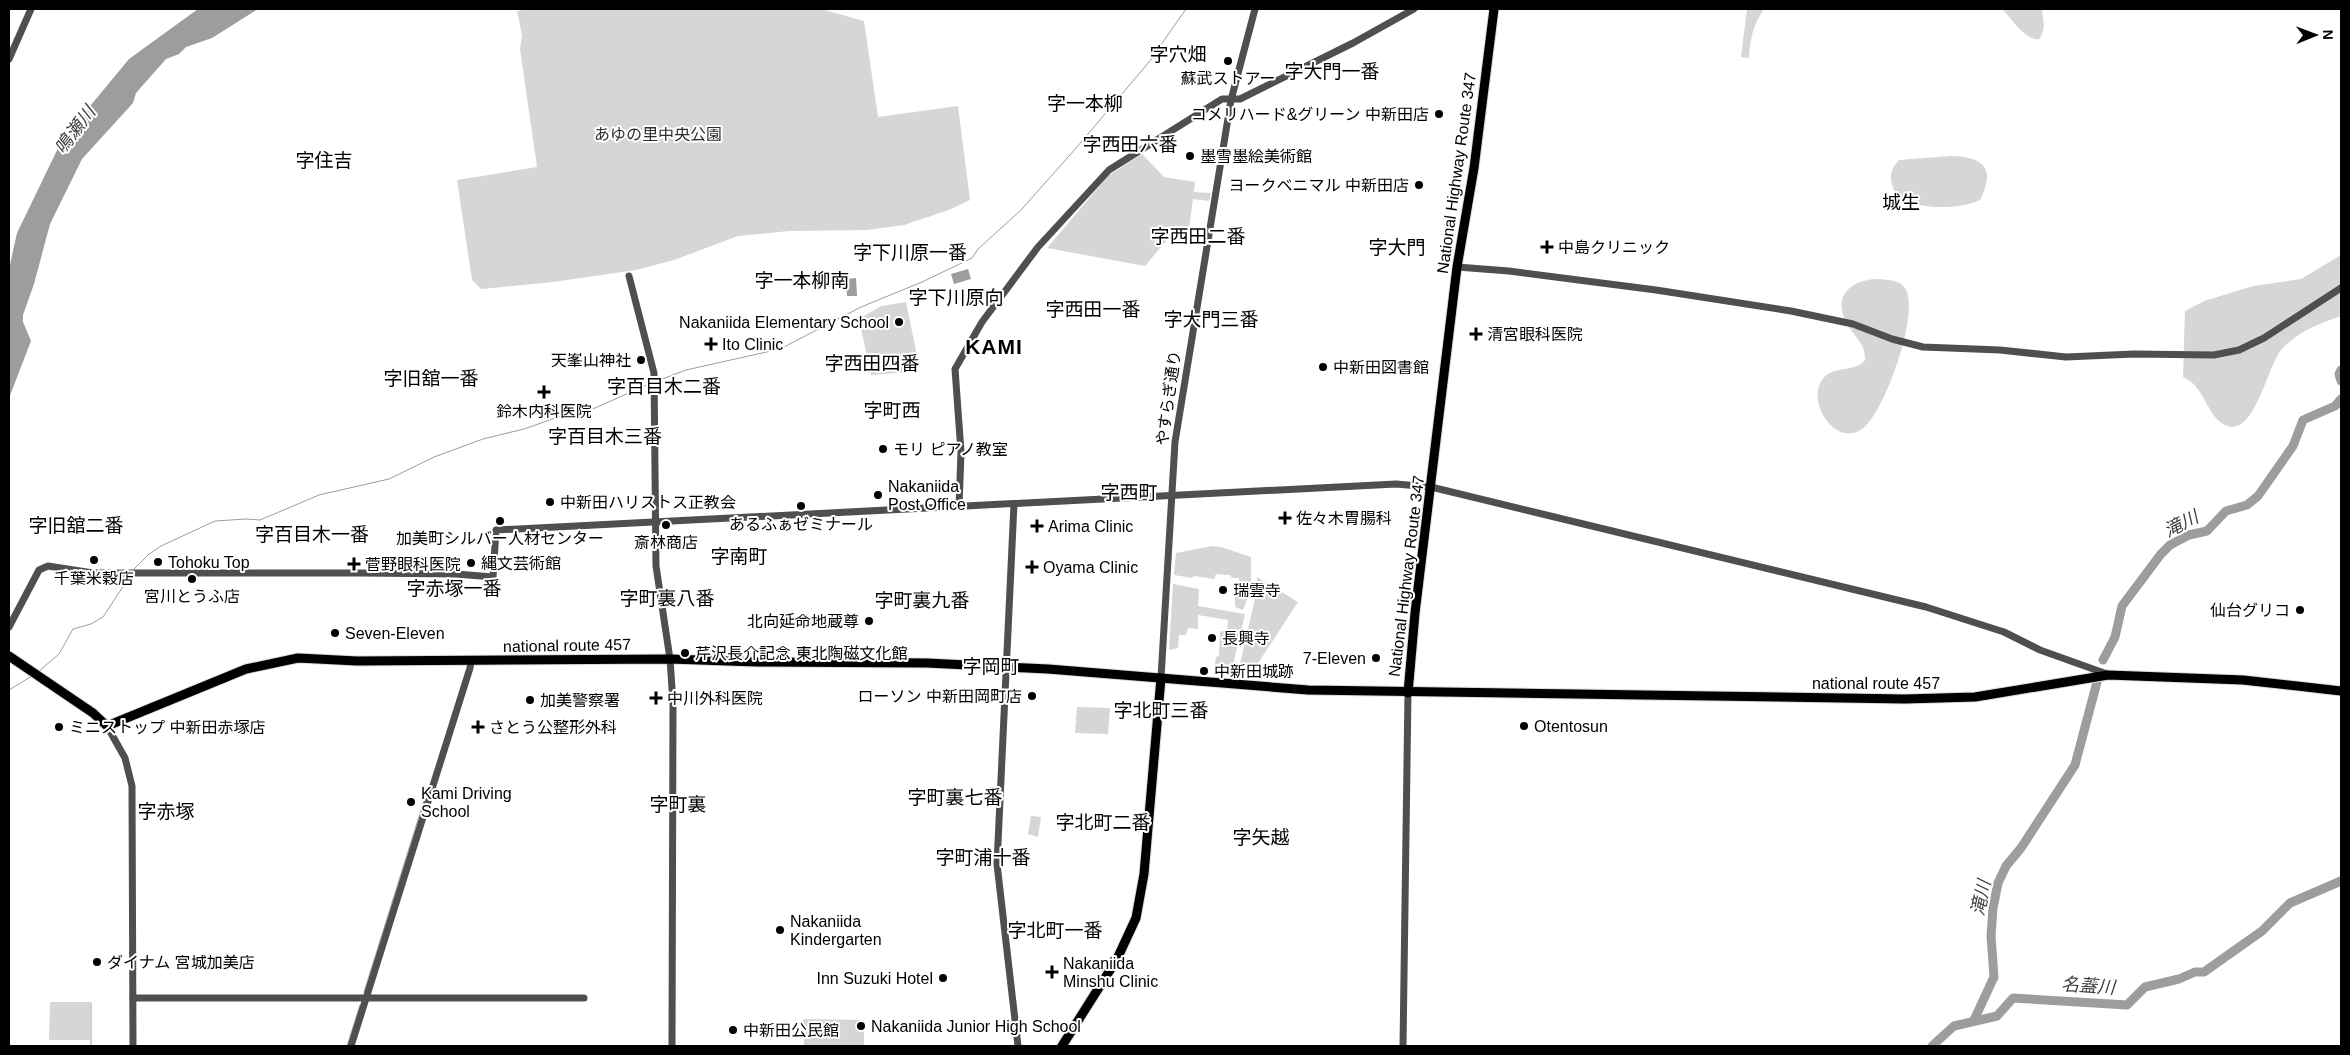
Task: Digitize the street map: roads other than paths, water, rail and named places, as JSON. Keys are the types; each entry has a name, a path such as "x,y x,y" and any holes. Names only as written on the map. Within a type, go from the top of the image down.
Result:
{"highway":[{"name":"National Highway Route 347","path":"1161,678 1308,690 1408,692 1415,614 1457,267 1474,168 1494,9"},
{"path":"9,656 93,713 107,726"},
{"name":"national route 457","path":"107,726 246,669 298,658 357,661 670,659 757,662 927,663 1161,678"},
{"name":"national route 457","path":"1408,692 1905,699 1975,696 2108,674 2243,680 2341,691"},
{"path":"1062,1046 1117,958 1136,918 1144,874 1161,678"}],"street":[{"path":"9,59 31,9"},
{"name":"やすらぎ通り","path":"1161,678 1175,442 1186,364 1231,100 1255,9"},
{"path":"959,506 961,452 955,369 982,322 1038,247 1109,170 1222,99 1240,100 1414,9"},
{"path":"1457,267 1509,271 1656,290 1791,311 1853,324 1923,347 2000,350 2066,357 2134,354 2214,355 2239,350 2264,338 2341,288"},
{"path":"629,276 654,373 657,581 670,659 673,703 672,1046"},
{"path":"9,627 39,570 54,566 85,572 456,574 493,577 496,530 1014,504 1358,484 1396,484 1431,487 1926,608 2004,632 2040,650 2108,674"},
{"path":"1014,504 997,864 1018,1046"},
{"path":"351,1046 431,786 470,668 470,661"},
{"path":"1404,1046 1408,692"},
{"path":"107,726 125,758 132,786 133,1046"},
{"path":"133,998 584,998"}],"water":[{"name":"鳴瀬川","path":"198,9 258,9 212,38 186,47 179,54 166,59 136,93 133,103 82,159 50,224 34,284 23,315 23,322 31,341 9,398 9,269 17,233 62,140 129,59"},
{"path":"968,269 971,279 954,284 951,274"},
{"path":"856,278 857,296 847,296 846,279"}],"waterway":[{"path":"657,381 686,370 780,349 861,307 922,282 972,258 978,249 1021,210 1077,147 1149,62 1186,9"},
{"name":"滝川","path":"2341,370 2339,374 2341,381"},
{"path":"133,570 148,555 161,546 215,521 260,520 319,495 389,479 434,457 483,439 595,408 651,383"},
{"name":"滝川","path":"2103,660 2115,637 2122,606 2161,554 2170,545 2189,535 2207,531 2226,511 2247,505 2258,496 2293,446 2303,420 2335,406 2341,399"},
{"path":"38,672 59,654 73,629 91,624 103,617 130,576"},
{"path":"9,690 32,676"},
{"name":"滝川","path":"1974,1020 1994,977 1991,936 1993,908 1998,883 2006,866 2021,848 2075,765 2097,682"},
{"path":"364,992 427,791"},
{"name":"名蓋川","path":"1932,1046 1954,1026 1997,1016 2013,998 2127,1005 2145,987 2179,979 2195,972 2204,972 2262,931 2290,903 2341,881"},
{"path":"91,1003 91,1046"},
{"path":"347,1046 360,1005"}],"place":[{"name":"蘇武ストアー","path":"1228,61"},
{"name":"コメリハード&グリーン 中新田店","path":"1439,114"},
{"name":"墨雪墨絵美術館","path":"1190,156"},
{"name":"ヨークベニマル 中新田店","path":"1419,185"},
{"name":"中島クリニック","path":"1547,247"},
{"name":"Nakaniida Elementary School","path":"899,322"},
{"name":"清宮眼科医院","path":"1476,334"},
{"name":"Ito Clinic","path":"711,344"},
{"name":"天峯山神社","path":"641,360"},
{"name":"中新田図書館","path":"1323,367"},
{"name":"鈴木内科医院","path":"544,392"},
{"name":"モリ ピアノ教室","path":"883,449"},
{"name":"Nakaniida Post Office","path":"878,495"},
{"name":"中新田ハリストス正教会","path":"550,502"},
{"name":"あるふぁゼミナール","path":"801,506"},
{"name":"佐々木胃腸科","path":"1285,518"},
{"name":"加美町シルバー人材センター","path":"500,521"},
{"name":"斎林商店","path":"666,525"},
{"name":"Arima Clinic","path":"1037,526"},
{"name":"千葉米穀店","path":"94,560"},
{"name":"Tohoku Top","path":"158,562"},
{"name":"縄文芸術館","path":"471,563"},
{"name":"菅野眼科医院","path":"354,564"},
{"name":"Oyama Clinic","path":"1032,567"},
{"name":"宮川とうふ店","path":"192,579"},
{"name":"瑞雲寺","path":"1223,590"},
{"name":"仙台グリコ","path":"2300,610"},
{"name":"北向延命地蔵尊","path":"869,621"},
{"name":"Seven-Eleven","path":"335,633"},
{"name":"長興寺","path":"1212,638"},
{"name":"芹沢長介記念 東北陶磁文化館","path":"685,653"},
{"name":"7-Eleven","path":"1376,658"},
{"name":"中新田城跡","path":"1204,671"},
{"name":"ローソン 中新田岡町店","path":"1032,696"},
{"name":"中川外科医院","path":"656,698"},
{"name":"加美警察署","path":"530,700"},
{"name":"Otentosun","path":"1524,726"},
{"name":"ミニストップ 中新田赤塚店","path":"59,727"},
{"name":"さとう公整形外科","path":"478,727"},
{"name":"Kami Driving School","path":"411,802"},
{"name":"Nakaniida Kindergarten","path":"780,930"},
{"name":"ダイナム 宮城加美店","path":"97,962"},
{"name":"Nakaniida Minshu Clinic","path":"1052,972"},
{"name":"Inn Suzuki Hotel","path":"943,978"},
{"name":"Nakaniida Junior High School","path":"861,1026"},
{"name":"中新田公民館","path":"733,1030"}],"district":[{"name":"字穴畑","path":"1178,54"},
{"name":"字大門一番","path":"1332,71"},
{"name":"字一本柳","path":"1085,103"},
{"name":"字西田六番","path":"1130,144"},
{"name":"字住吉","path":"324,160"},
{"name":"城生","path":"1901,202"},
{"name":"字西田二番","path":"1198,236"},
{"name":"字大門","path":"1397,247"},
{"name":"字下川原一番","path":"910,252"},
{"name":"字一本柳南","path":"802,280"},
{"name":"字下川原向","path":"956,297"},
{"name":"字西田一番","path":"1093,309"},
{"name":"字大門三番","path":"1211,319"},
{"name":"KAMI","path":"994,347"},
{"name":"字西田四番","path":"872,363"},
{"name":"字旧舘一番","path":"431,378"},
{"name":"字百目木二番","path":"664,386"},
{"name":"字町西","path":"892,410"},
{"name":"字百目木三番","path":"605,436"},
{"name":"字西町","path":"1129,492"},
{"name":"字旧舘二番","path":"76,525"},
{"name":"字百目木一番","path":"312,534"},
{"name":"字南町","path":"739,556"},
{"name":"字赤塚一番","path":"454,588"},
{"name":"字町裏八番","path":"667,598"},
{"name":"字町裏九番","path":"922,600"},
{"name":"字岡町","path":"991,666"},
{"name":"字北町三番","path":"1161,710"},
{"name":"字町裏七番","path":"955,797"},
{"name":"字町裏","path":"678,804"},
{"name":"字赤塚","path":"166,811"},
{"name":"字北町二番","path":"1103,822"},
{"name":"字矢越","path":"1261,837"},
{"name":"字町浦十番","path":"983,857"},
{"name":"字北町一番","path":"1055,930"}],"park label":[{"name":"あゆの里中央公園","path":"658,134"}]}
